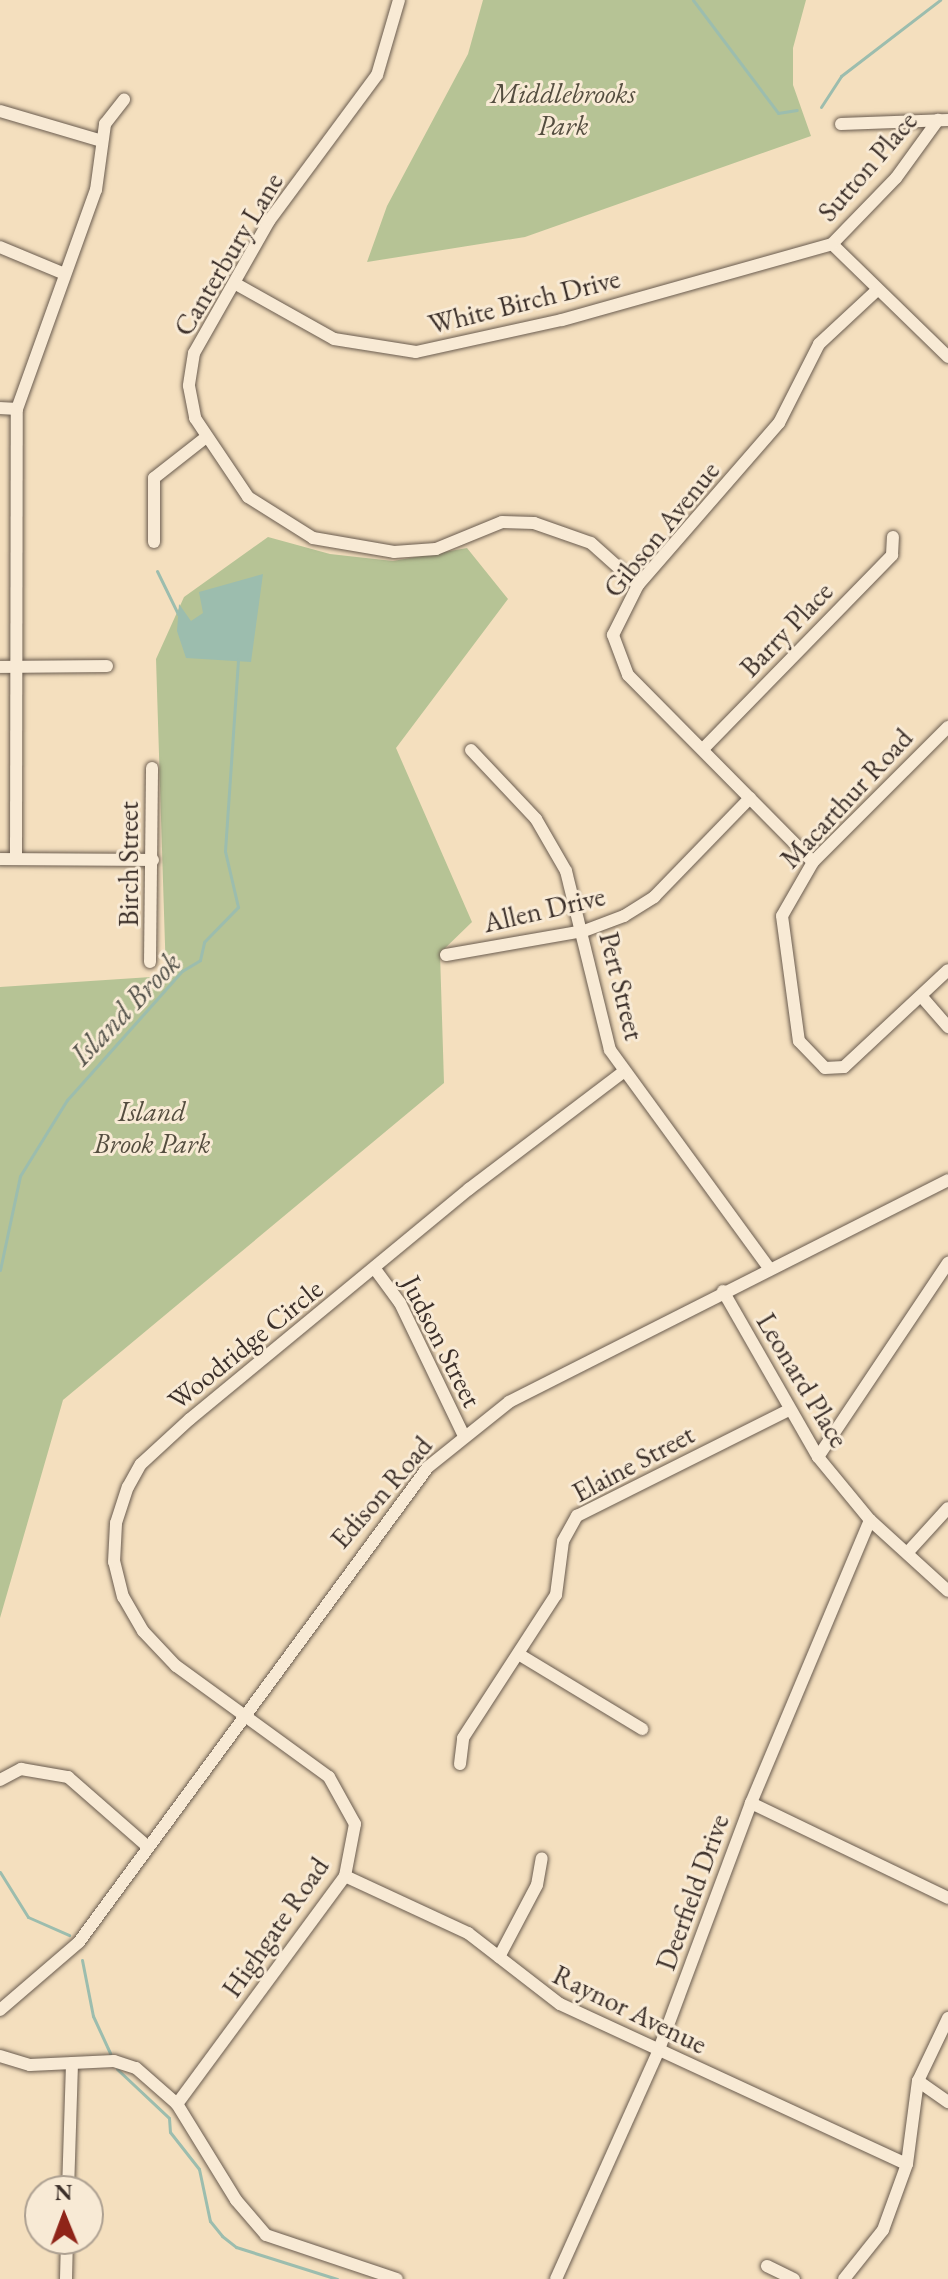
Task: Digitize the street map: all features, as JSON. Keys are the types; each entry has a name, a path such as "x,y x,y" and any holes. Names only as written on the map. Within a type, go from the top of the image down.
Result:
{"street":[{"name":"Canterbury Lane","path":"399,0 377,75 269,221 236,284 194,353 189,386 205,438 248,497 313,538 394,552 436,549 502,522 534,523 591,543 638,585"},
{"path":"16,859 17,409 96,190 105,124 124,100"},
{"path":"0,111 102,141"},
{"path":"841,124 943,120"},
{"name":"Sutton Place","path":"832,244 896,178 943,120"},
{"name":"White Birch Drive","path":"236,284 334,339 416,352 562,320 832,244"},
{"path":"832,244 876,291 948,357"},
{"path":"0,247 65,274"},
{"name":"Gibson Avenue","path":"813,862 703,749 650,700 616,656 613,635 638,585 779,423 819,344 876,291"},
{"path":"0,408 17,409"},
{"path":"154,542 154,478 205,438"},
{"name":"Barry Place","path":"703,749 892,555 893,537"},
{"path":"0,667 107,666"},
{"name":"Macarthur Road","path":"948,727 813,862 782,916 799,1041 809,1057 825,1068 844,1067 948,970"},
{"name":"Pert Street","path":"471,750 551,840 584,931 601,1018 623,1072 769,1268"},
{"name":"Birch Street","path":"150,962 152,768"},
{"name":"Allen Drive","path":"446,955 584,931 654,897 750,798"},
{"path":"0,859 153,860"},
{"path":"922,997 948,1027"},
{"name":"Woodridge Circle","path":"245,1711 176,1666 143,1631 114,1562 116,1523 141,1464 375,1269 623,1072"},
{"name":"Edison Road","path":"0,2010 79,1942 390,1512 464,1436 509,1402 723,1291 948,1180"},
{"path":"818,1457 948,1263"},
{"name":"Judson Street","path":"375,1269 400,1303 464,1436"},
{"name":"Leonard Place","path":"723,1291 787,1411 818,1457 870,1520 948,1591"},
{"name":"Elaine Street","path":"460,1764 463,1738 520,1655 556,1595 563,1541 577,1516 787,1411"},
{"path":"908,1552 948,1508"},
{"name":"Deerfield Drive","path":"556,2279 658,2052 751,1803 870,1520"},
{"path":"520,1655 642,1729"},
{"name":"Highgate Road","path":"177,2104 345,1876 355,1824 348,1801 329,1777 245,1711"},
{"path":"0,1780 21,1769 68,1777 148,1847"},
{"path":"751,1803 948,1898"},
{"path":"499,1957 537,1885 542,1858"},
{"name":"Raynor Avenue","path":"345,1876 468,1933 560,2004 658,2052 907,2164"},
{"path":"844,2279 883,2230 907,2164 918,2081 948,2018"},
{"path":"0,2056 30,2065 125,2063 177,2104 236,2200 266,2235 397,2279"},
{"path":"68,2175 72,2063"},
{"path":"918,2081 948,2102"},
{"path":"66,2279 67,2255"},
{"path":"767,2266 794,2279"}],"green space":[{"name":"Middlebrooks Park","path":"483,0 806,0 793,48 793,85 811,136 525,237 367,262 387,206 468,54"},
{"name":"Island Brook Park","path":"268,537 330,554 393,561 467,548 508,599 396,748 472,922 440,953 444,1083 63,1400 0,1618 0,987 166,976 156,659 184,597"}],"shaded area":[{"path":"263,574 251,662 186,658 177,631 179,604 191,621 203,613 199,592"}],"waterway":[{"path":"693,0 778,113 797,110"},
{"path":"821,107 841,76 940,0"},
{"name":"Island Brook","path":"157,571 178,614"},
{"name":"Island Brook","path":"0,1270 20,1176 67,1100 182,971 200,960 204,942 238,907 225,851 238,659"},
{"name":"Island Brook","path":"0,1872 28,1917 69,1935"},
{"name":"Island Brook","path":"82,1960 93,2016 110,2053"},
{"name":"Island Brook","path":"117,2069 169,2118 170,2132 199,2169 210,2221 222,2236 236,2247 337,2279"}]}
